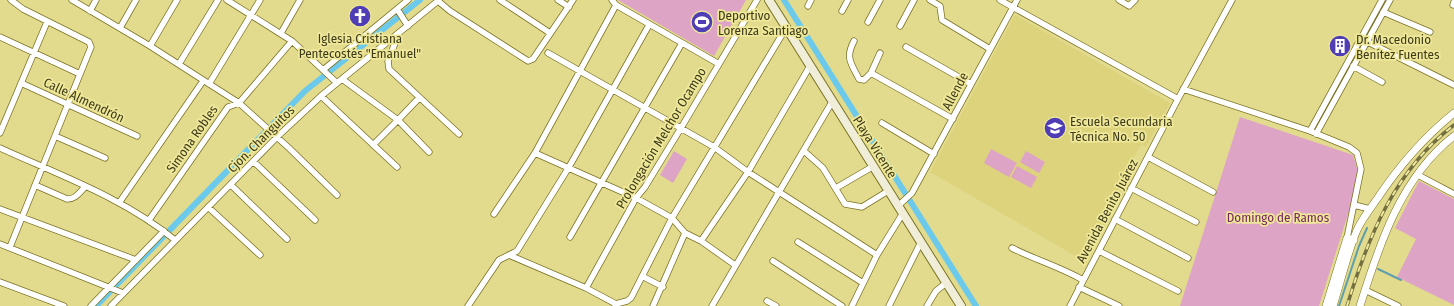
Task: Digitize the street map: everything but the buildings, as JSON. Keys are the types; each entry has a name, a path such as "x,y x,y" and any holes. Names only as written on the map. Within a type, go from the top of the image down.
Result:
{"main road":[{"name":"Playa Vicente","path":"769,0 872,167 888,191 902,207 961,306"}],"street":[{"path":"10,247 91,47 89,42 68,30 47,22 23,9 11,0"},
{"path":"72,0 150,46 238,103 337,195"},
{"path":"90,11 96,0"},
{"path":"120,28 136,0"},
{"path":"150,46 177,0"},
{"path":"179,64 218,0"},
{"path":"226,0 281,33 337,81 398,120 429,152"},
{"path":"209,84 260,0"},
{"path":"281,33 300,0"},
{"path":"324,71 408,0"},
{"path":"439,0 450,11 528,61 533,59 573,0"},
{"name":"Cjon. Changuitos","path":"111,306 121,293 173,238 208,208 254,162 274,135 337,81 439,0"},
{"path":"500,0 550,33"},
{"path":"558,0 569,7"},
{"path":"494,214 535,153 614,3 718,63 753,0"},
{"name":"Prolongación Melchor Ocampo","path":"586,288 636,198 645,187 757,0"},
{"path":"808,6 811,0"},
{"path":"842,11 848,0"},
{"path":"868,22 880,0"},
{"path":"900,26 914,0"},
{"path":"930,0 940,6 942,20 990,49"},
{"path":"1000,0 1178,99"},
{"name":"Allende","path":"902,207 912,193 934,154 1017,0"},
{"path":"1119,0 1129,6 1135,0"},
{"name":"Avenida Benito Juárez","path":"1070,306 1178,99 1232,0"},
{"path":"1313,133 1360,38 1382,0"},
{"path":"1313,133 1390,0"},
{"path":"397,9 408,26"},
{"path":"1384,12 1430,32"},
{"path":"0,132 47,22"},
{"path":"468,306 499,260 517,251 569,168 650,25"},
{"path":"509,255 586,288 616,305 627,302 672,218 786,28"},
{"path":"400,32 388,60 389,69 459,134"},
{"path":"0,37 80,74"},
{"path":"1360,38 1454,84"},
{"name":"Simona Robles","path":"149,220 228,107 238,103 292,41"},
{"path":"854,41 849,50 848,56 859,80 864,80 871,73 880,53"},
{"path":"570,237 682,43"},
{"path":"906,47 971,84"},
{"path":"548,53 714,147 748,172 877,255"},
{"path":"702,241 748,172 810,66"},
{"path":"1353,66 1382,82"},
{"path":"871,73 952,119"},
{"path":"119,202 203,80"},
{"name":"Calle Almendrón","path":"21,83 137,136"},
{"path":"1183,90 1313,133 1348,147 1357,153 1361,169 1354,205 1351,239 1333,306"},
{"path":"321,96 396,167"},
{"path":"373,145 419,98"},
{"path":"712,306 832,102"},
{"path":"1326,306 1351,239 1391,177 1413,150 1433,130 1454,113"},
{"path":"882,123 934,154"},
{"path":"55,136 105,158"},
{"path":"1360,306 1381,242 1394,213 1418,174 1433,156 1453,137"},
{"path":"0,148 119,202 149,220 173,238"},
{"path":"804,151 823,168 845,204 862,207 888,191"},
{"path":"535,153 636,198 672,218 685,233 702,241 735,265"},
{"path":"1148,157 1213,192"},
{"path":"254,162 315,220"},
{"path":"836,188 872,167"},
{"path":"1418,174 1454,194"},
{"path":"35,185 67,199 72,199 77,196 84,187"},
{"path":"231,185 287,239"},
{"path":"1131,188 1196,222"},
{"path":"1354,205 1370,209"},
{"path":"852,306 902,207"},
{"path":"208,208 260,255"},
{"path":"0,209 136,260"},
{"path":"1115,219 1188,258"},
{"path":"91,306 165,232"},
{"path":"653,306 663,287 685,233"},
{"path":"798,242 863,283"},
{"path":"888,306 922,242"},
{"path":"0,244 121,293"},
{"path":"1012,248 1062,269 1083,280"},
{"path":"1099,251 1178,291"},
{"path":"773,261 842,306"},
{"path":"642,276 663,287"},
{"path":"0,282 64,306"},
{"path":"927,306 936,291 946,283"},
{"path":"1080,287 1119,306"},
{"path":"1365,290 1398,306"},
{"path":"767,301 776,306"}],"shaded area":[{"name":"Escuela Secundaria Técnica No. 50","path":"1015,15 1170,103 1146,147 1141,145 1124,175 1130,178 1086,262 930,172"}],"green space":[{"name":"Deportivo Lorenza Santiago","path":"618,0 746,0 714,56"},
{"name":"Domingo de Ramos","path":"1240,117 1353,155 1358,172 1349,211 1319,306 1180,306"},
{"path":"991,149 1017,163 1009,177 984,163"},
{"path":"674,151 687,159 673,183 660,175"},
{"path":"1026,151 1045,162 1039,173 1020,162"},
{"path":"1017,166 1037,177 1031,188 1011,177"},
{"path":"1419,181 1454,199 1454,305 1397,277 1416,239 1395,228"}],"waterway":[{"path":"96,306 305,91 420,0"},
{"path":"784,0 976,306"},
{"path":"1339,306 1359,246 1367,228"},
{"path":"1378,269 1401,280"}],"railway":[{"path":"1347,306 1364,255 1386,206 1415,163 1433,143 1454,125"}],"place":[{"name":"Iglesia Cristiana Pentecostés \"Emanuel\"","path":"360,16"},
{"name":"Deportivo Lorenza Santiago","path":"702,22"},
{"name":"Dr. Macedonio Benítez Fuentes","path":"1340,46"},
{"name":"Escuela Secundaria Técnica No. 50","path":"1055,128"}]}
